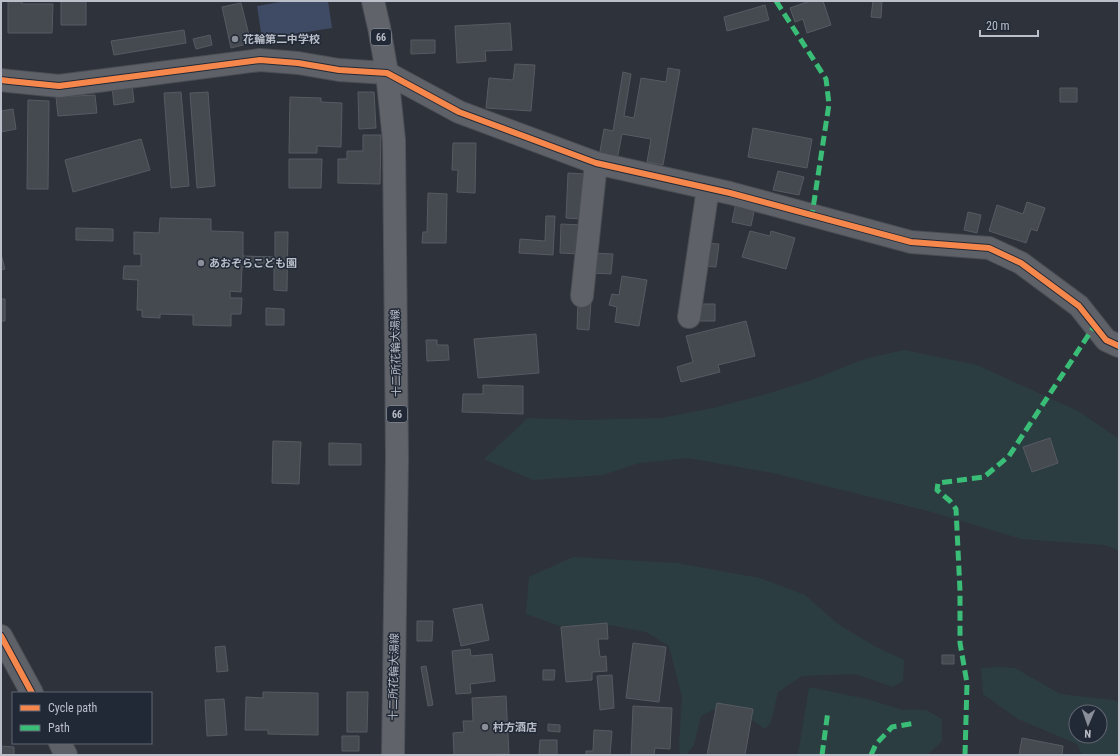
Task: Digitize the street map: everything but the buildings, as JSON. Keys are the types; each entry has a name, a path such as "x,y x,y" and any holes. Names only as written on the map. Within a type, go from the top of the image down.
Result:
{"main road":[{"name":"十二所花輪大湯線","path":"373,1 387,73 394,140 397,457 393,755"}],"street":[{"path":"1,80 59,86 260,60 298,63 339,70 387,73 459,112 596,163 737,195 911,242 988,248 1021,263 1078,306 1106,340 1119,346"},
{"path":"582,296 596,163"},
{"path":"689,317 708,188"},
{"path":"1,636 31,692"},
{"path":"60,744 66,755"}],"shaded area":[{"path":"904,350 977,365 1078,411 1119,439 1119,551 1105,545 1021,539 928,511 773,473 688,458 639,463 603,475 533,480 484,459 528,418 581,420 661,418 713,408 763,395 812,380 864,359"},
{"path":"573,557 676,563 760,578 805,595 838,624 876,647 904,660 903,681 893,687 855,674 802,676 778,692 771,722 765,729 752,720 737,706 723,705 701,716 694,745 686,755 680,755 679,745 682,697 669,646 646,632 609,625 560,626 526,614 529,577"},
{"path":"981,668 1015,668 1060,694 1119,702 1119,755 1082,755 1077,744 1108,744 1108,704 1068,704 1068,740 1018,719 983,694"},
{"path":"809,687 871,700 902,710 926,710 942,719 942,741 927,755 798,755"}],"water":[{"path":"286,1 328,1 332,28 262,39 257,6"}],"marked path":[{"path":"776,1 826,79 829,104 812,215"},
{"path":"965,755 967,683 960,643 960,591 956,509 950,501 937,490 938,483 984,477 1009,456 1095,325"},
{"path":"822,755 828,711"},
{"path":"871,755 876,744 892,727 916,723"}],"cycle path":[{"path":"1,80 59,86 260,60 298,63 339,70 387,73 459,112 596,163 730,193 911,242 989,248 1021,263 1079,306 1106,340 1119,346"},
{"path":"1,636 31,692"}],"place":[{"name":"花輪第二中学校","path":"235,39"},
{"name":"あおぞらこども園","path":"201,263"},
{"name":"村方酒店","path":"485,727"}]}
